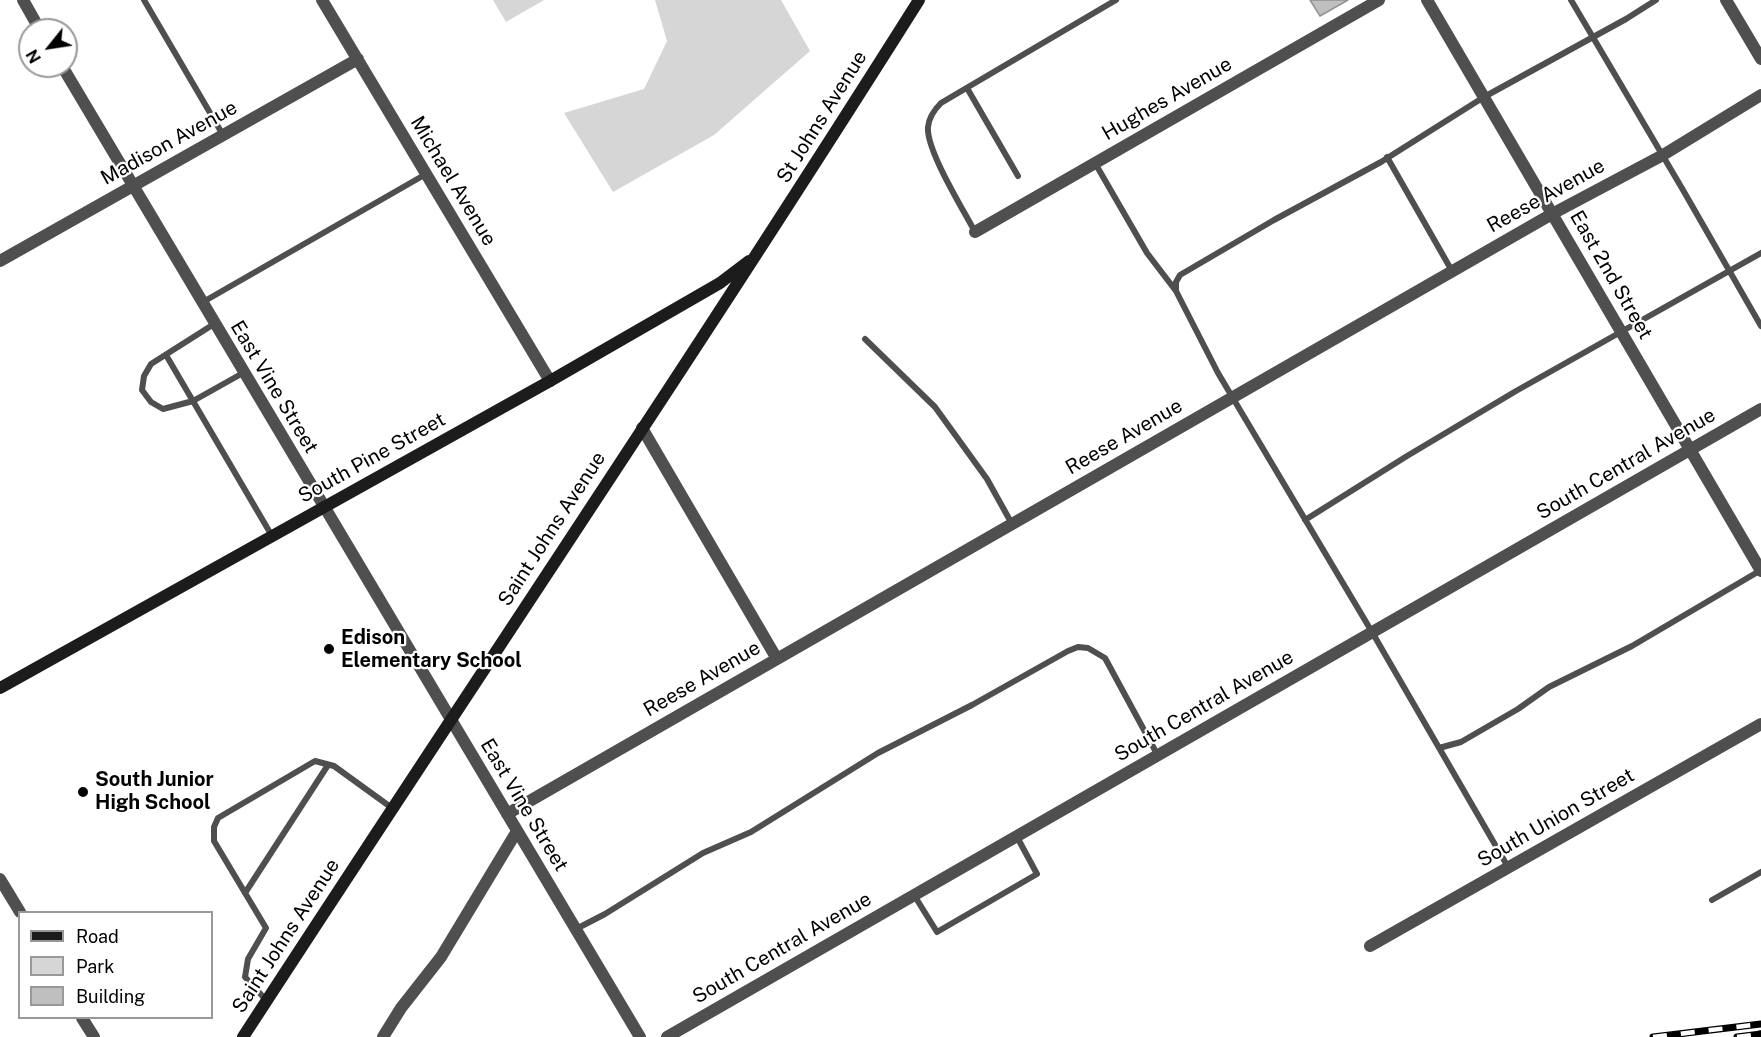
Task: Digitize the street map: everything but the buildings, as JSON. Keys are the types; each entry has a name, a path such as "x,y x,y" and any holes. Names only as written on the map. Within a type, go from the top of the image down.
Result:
{"main road":[{"name":"St Johns Avenue","path":"757,255 919,0"},
{"name":"South Pine Street","path":"0,688 550,381 720,283 757,255"},
{"name":"Saint Johns Avenue","path":"243,1037 757,255"}],"street":[{"path":"23,0 33,18"},
{"name":"Michael Avenue","path":"322,0 550,381"},
{"name":"Hughes Avenue","path":"975,232 1379,0"},
{"name":"East 2nd Street","path":"1427,0 1761,570"},
{"path":"1726,0 1761,59"},
{"name":"Madison Avenue","path":"0,261 358,59"},
{"name":"East Vine Street","path":"69,78 640,1037"},
{"name":"Reese Avenue","path":"507,814 1452,271 1663,155 1761,95"},
{"name":"South Central Avenue","path":"667,1037 1157,754 1761,410"},
{"path":"642,428 777,659"},
{"name":"South Union Street","path":"1371,946 1761,724"},
{"path":"383,1037 401,1008 441,957 517,831"},
{"path":"0,879 19,911"},
{"path":"83,1019 94,1037"}],"lane":[{"path":"144,0 223,135"},
{"path":"975,232 931,147 928,128 930,117 941,103 1116,0"},
{"path":"1571,0 1761,326"},
{"path":"1176,291 1176,282 1180,275 1274,220 1388,158 1484,97 1656,0"},
{"path":"967,88 1018,176"},
{"path":"1388,158 1452,271"},
{"path":"1095,163 1147,253 1176,291 1232,398 1372,632 1508,867"},
{"path":"202,303 426,174"},
{"path":"1305,520 1417,450 1761,253"},
{"path":"214,324 151,364 144,376 142,390 151,402 163,409 193,401 243,373"},
{"path":"865,339 935,407 987,479 1012,524"},
{"path":"166,355 272,536"},
{"path":"1439,748 1461,742 1518,709 1549,687 1632,646 1761,570"},
{"path":"575,929 605,914 704,853 751,832 878,753 1078,647 1088,648 1105,658 1157,754"},
{"path":"267,1001 245,977 248,959 266,928 214,841 214,827 218,818 315,761 331,765 392,808"},
{"path":"244,893 331,765"},
{"path":"914,894 938,932 1037,874 1016,836"},
{"path":"1712,900 1761,872"}],"green space":[{"path":"493,0 544,0 506,22"},
{"path":"655,0 781,0 810,51 714,135 613,192 564,113 644,89 667,41"}],"railway":[{"path":"1653,1037 1761,1024"},
{"path":"1737,1037 1761,1034"}],"place":[{"name":"Edison Elementary School","path":"329,649"},
{"name":"South Junior High School","path":"83,792"}]}
